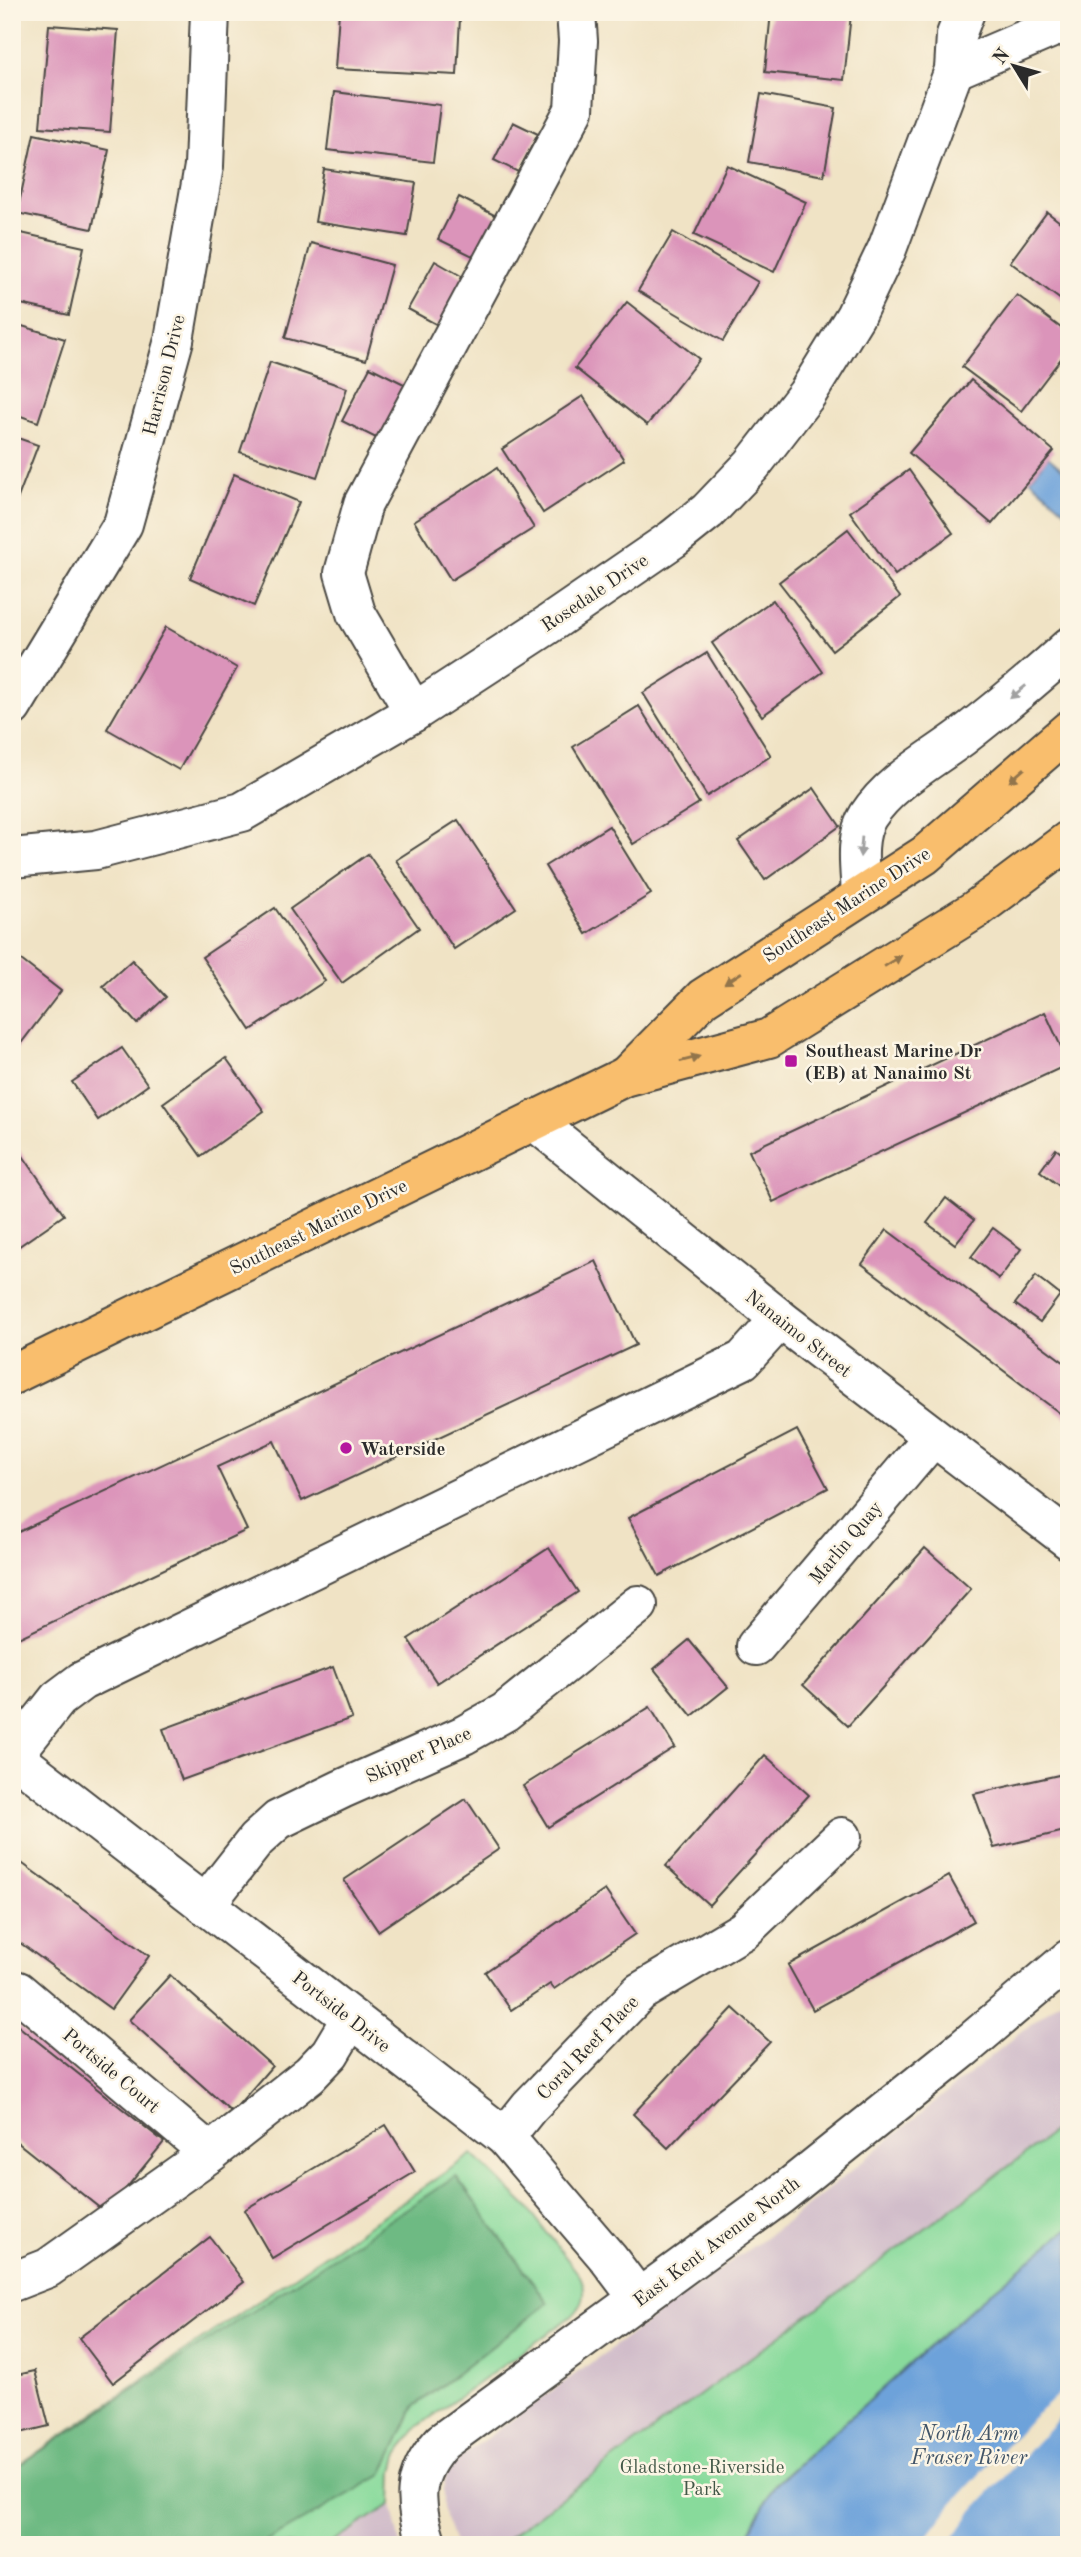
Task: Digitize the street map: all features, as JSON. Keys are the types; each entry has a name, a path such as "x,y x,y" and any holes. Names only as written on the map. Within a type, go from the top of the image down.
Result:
{"main road":[{"name":"Southeast Marine Drive","path":"624,1077 703,998 925,855 1069,730"},
{"name":"Southeast Marine Drive","path":"12,1375 624,1077 769,1038 975,910 1069,840"}],"street":[{"name":"Harrison Drive","path":"12,707 123,524 174,340 204,166 210,12"},
{"path":"414,712 356,613 344,573 363,504 574,110 578,41 576,12"},
{"name":"Rosedale Drive","path":"12,858 96,850 242,812 414,712 673,539 708,511 751,465 807,394 855,316 887,249 954,70 956,35 965,12"},
{"path":"954,70 1058,27"},
{"path":"861,895 859,844 867,817 897,784 961,738 1036,678 1069,647"},
{"name":"Nanaimo Street","path":"534,1121 780,1319 1069,1540"},
{"path":"13,1757 58,1699 82,1681 743,1360 780,1319"},
{"name":"Marlin Quay","path":"756,1646 933,1437"},
{"name":"Skipper Place","path":"205,1905 256,1840 278,1820 464,1735 505,1712 638,1605"},
{"name":"Portside Drive","path":"13,1757 505,2137 608,2258 639,2299"},
{"name":"Coral Reef Place","path":"505,2137 529,2107 640,1992 744,1930 842,1837"},
{"name":"East Kent Avenue North","path":"427,2545 417,2501 418,2480 428,2458 442,2442 779,2196 964,2048 1069,1959"},
{"name":"Portside Court","path":"12,1989 18,1991 210,2153"},
{"path":"12,2282 48,2268 210,2153 310,2074 331,2053 351,2018"}],"shaded area":[{"path":"1069,1993 1069,2116 1040,2143 498,2545 456,2545 443,2511 443,2490 447,2473 463,2455 799,2213"},
{"path":"392,2504 401,2545 327,2545"}],"green space":[{"name":"Gladstone-Riverside Park","path":"1069,2116 1069,2228 972,2308 774,2485 743,2545 498,2545 1040,2143"},
{"path":"472,2154 528,2208 580,2276 584,2288 583,2298 571,2317 416,2428 397,2456 393,2472 392,2504 327,2545 12,2545 12,2470"},
{"path":"456,2176 548,2303 414,2407 382,2475 260,2545 12,2545 12,2470"}],"water":[{"path":"1048,457 1069,475 1069,514 1030,479"},
{"name":"North Arm Fraser River","path":"1069,2228 1069,2545 743,2545 774,2486 972,2308"}],"pier":[{"path":"1069,2384 1069,2407 970,2514 948,2545 921,2545 952,2504 1023,2427"}],"building":[{"path":"339,12 460,18 457,75 335,69"},
{"path":"771,12 851,14 844,80 765,72"},
{"path":"49,25 118,30 110,132 40,127"},
{"path":"334,92 440,105 433,162 327,150"},
{"path":"761,94 836,108 824,176 749,162"},
{"path":"513,122 538,134 518,172 494,160"},
{"path":"34,134 109,150 92,229 17,213"},
{"path":"727,165 806,202 774,272 694,235"},
{"path":"324,169 416,183 407,236 315,222"},
{"path":"459,197 504,220 483,261 438,239"},
{"path":"1047,212 1069,229 1069,306 1010,262"},
{"path":"12,231 84,247 69,315 12,302"},
{"path":"673,232 758,282 723,341 638,291"},
{"path":"311,243 392,265 366,360 285,338"},
{"path":"435,261 470,281 443,328 408,309"},
{"path":"1017,295 1069,334 1069,348 1021,411 962,367"},
{"path":"627,302 699,359 647,425 575,368"},
{"path":"12,323 65,339 38,422 12,413"},
{"path":"270,362 347,388 317,477 240,452"},
{"path":"370,367 410,387 382,441 342,421"},
{"path":"971,380 1054,451 992,524 909,453"},
{"path":"583,396 624,460 543,513 502,449"},
{"path":"12,436 38,445 14,508 12,507"},
{"path":"497,468 534,528 451,580 414,521"},
{"path":"909,470 953,533 895,575 850,512"},
{"path":"234,474 299,502 254,606 190,578"},
{"path":"848,529 900,597 832,650 779,582"},
{"path":"773,600 823,672 762,716 712,643"},
{"path":"166,627 237,668 179,770 107,729"},
{"path":"707,653 771,756 707,796 643,693"},
{"path":"639,706 699,803 633,844 573,747"},
{"path":"814,788 840,826 765,880 738,841"},
{"path":"458,820 516,908 454,949 396,860"},
{"path":"609,826 651,894 586,934 545,866"},
{"path":"368,854 419,928 342,983 290,909"},
{"path":"275,908 325,981 251,1030 202,957"},
{"path":"12,953 61,991 12,1055"},
{"path":"132,960 166,997 137,1024 103,986"},
{"path":"1045,1012 1069,1064 773,1202 749,1151"},
{"path":"122,1048 148,1085 98,1120 72,1082"},
{"path":"226,1058 264,1111 201,1156 163,1103"},
{"path":"12,1140 64,1215 12,1251"},
{"path":"1056,1149 1069,1159 1069,1179 1062,1188 1040,1171"},
{"path":"946,1198 974,1220 955,1244 927,1223"},
{"path":"993,1228 1021,1249 999,1279 971,1257"},
{"path":"887,1230 1069,1366 1069,1420 862,1264"},
{"name":"Waterside","path":"596,1261 636,1345 302,1501 274,1441 217,1467 247,1530 12,1641 12,1535"},
{"path":"1036,1276 1060,1295 1040,1322 1015,1304"},
{"path":"797,1430 828,1488 659,1576 628,1518"},
{"path":"549,1548 578,1592 437,1683 408,1639"},
{"path":"925,1548 971,1589 848,1726 803,1685"},
{"path":"689,1640 728,1687 692,1716 654,1669"},
{"path":"333,1667 352,1718 182,1780 163,1729"},
{"path":"650,1707 675,1747 548,1827 523,1786"},
{"path":"765,1755 809,1795 709,1905 666,1866"},
{"path":"1069,1769 1069,1830 994,1848 974,1794 1063,1774"},
{"path":"466,1799 499,1849 378,1931 344,1880"},
{"path":"12,1856 149,1956 111,2009 12,1937"},
{"path":"949,1876 974,1921 813,2010 788,1965"},
{"path":"605,1890 635,1934 554,1989 550,1984 511,2010 485,1972"},
{"path":"170,1975 272,2066 232,2112 129,2020"},
{"path":"733,2008 770,2042 668,2148 633,2114"},
{"path":"12,2021 164,2142 106,2213 12,2138"},
{"path":"386,2125 415,2172 272,2258 244,2210"},
{"path":"210,2237 244,2282 113,2383 79,2338"},
{"path":"35,2371 49,2426 12,2435 12,2376"}],"place":[{"name":"Southeast Marine Dr (EB) at Nanaimo St","path":"791,1061"},
{"name":"Waterside","path":"346,1448"}]}
